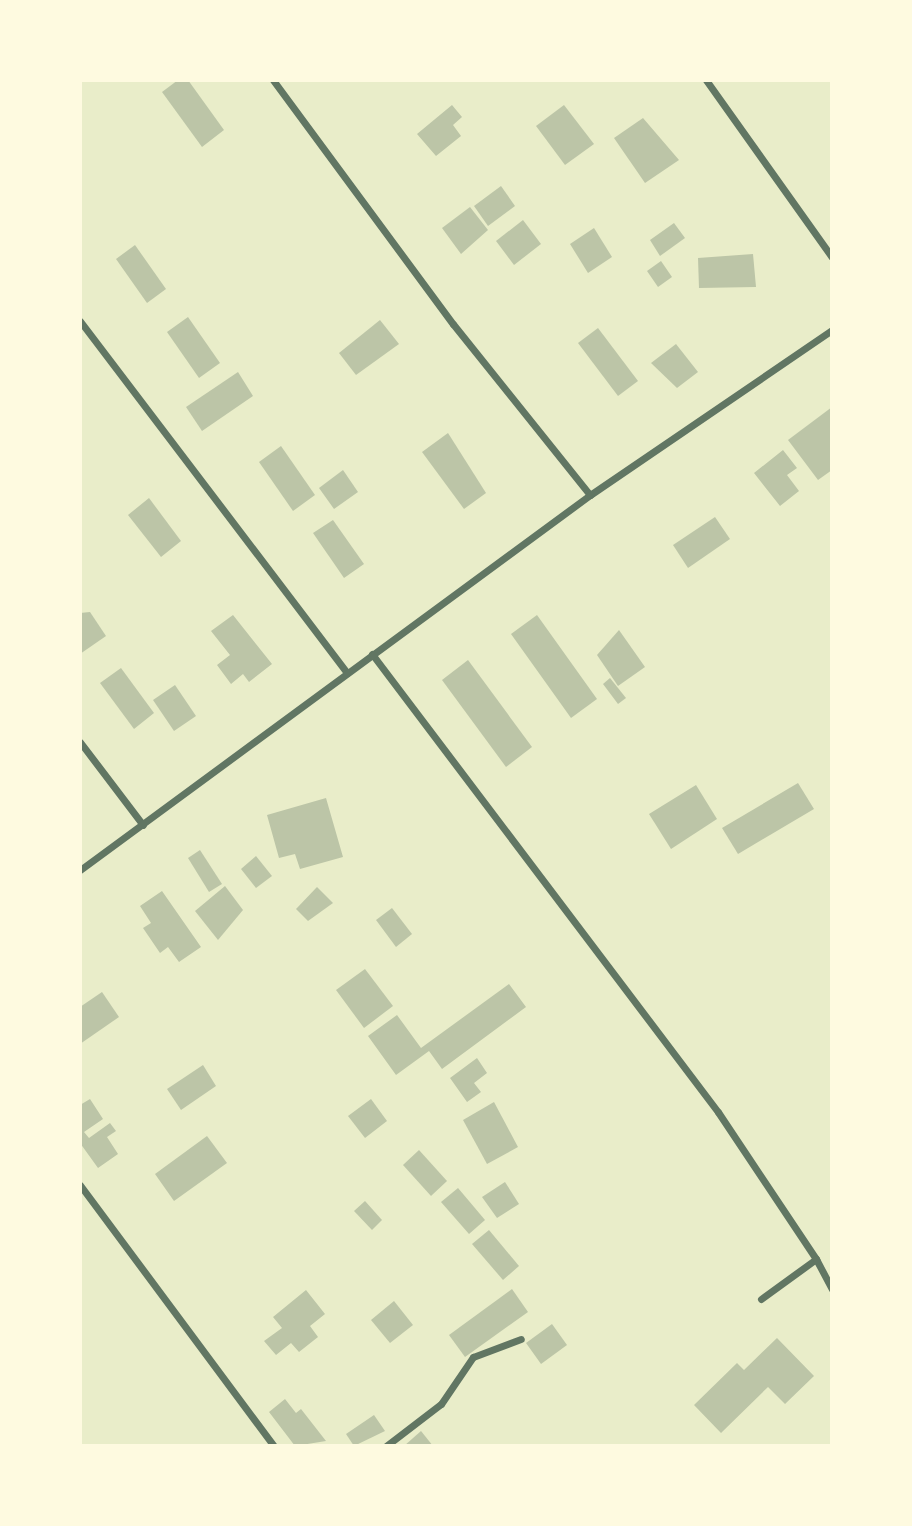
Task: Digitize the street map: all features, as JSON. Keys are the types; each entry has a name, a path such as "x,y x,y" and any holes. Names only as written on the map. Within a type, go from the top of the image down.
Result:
{"street":[{"path":"273,80 453,324 590,495"},
{"path":"706,80 831,257"},
{"path":"80,321 348,673"},
{"path":"80,870 590,495 831,330"},
{"path":"372,654 718,1112 816,1259 831,1289"},
{"path":"80,742 143,825"},
{"path":"80,1185 274,1446"},
{"path":"761,1299 816,1259"},
{"path":"386,1446 442,1404 473,1357 521,1339"}],"building":[{"path":"178,80 188,80 224,130 202,147 162,92"},
{"path":"452,105 462,117 453,125 461,136 436,156 417,134"},
{"path":"564,105 594,144 565,165 536,126"},
{"path":"643,118 679,160 645,183 614,138"},
{"path":"501,186 515,206 488,226 474,206"},
{"path":"470,207 488,230 461,254 442,228"},
{"path":"523,220 541,244 514,265 496,241"},
{"path":"674,223 685,238 660,256 650,240"},
{"path":"594,228 612,257 588,273 570,244"},
{"path":"135,245 166,289 147,303 116,259"},
{"path":"753,254 756,287 699,288 698,258"},
{"path":"661,261 672,277 658,287 647,271"},
{"path":"188,317 220,363 199,378 167,332"},
{"path":"380,320 399,344 356,375 339,353"},
{"path":"598,328 638,381 618,396 578,343"},
{"path":"676,344 698,372 677,388 651,363"},
{"path":"238,372 253,396 202,431 186,407"},
{"path":"832,407 832,470 818,480 788,440"},
{"path":"448,433 486,493 464,509 422,452"},
{"path":"281,446 315,495 293,511 259,462"},
{"path":"783,450 797,468 787,475 799,491 780,506 754,473"},
{"path":"343,470 358,492 334,509 319,488"},
{"path":"149,498 181,541 161,557 128,515"},
{"path":"715,517 730,539 688,568 673,545"},
{"path":"333,520 364,564 344,578 313,533"},
{"path":"90,612 106,636 80,654 80,613"},
{"path":"233,615 272,664 249,682 243,674 231,684 217,665 230,655 211,631"},
{"path":"537,615 597,699 571,718 511,634"},
{"path":"619,630 645,667 618,686 597,655"},
{"path":"468,660 532,747 506,767 442,680"},
{"path":"121,668 154,713 134,729 100,683"},
{"path":"610,678 626,698 618,704 603,684"},
{"path":"175,685 196,716 174,731 153,700"},
{"path":"798,783 814,809 738,854 722,828"},
{"path":"696,785 717,819 671,849 649,814"},
{"path":"326,798 343,857 300,869 295,854 279,858 267,815"},
{"path":"200,850 222,884 209,892 188,858"},
{"path":"256,856 272,876 256,888 241,869"},
{"path":"225,886 243,910 218,940 195,911"},
{"path":"317,887 333,903 308,921 296,909"},
{"path":"162,891 201,947 179,962 168,947 160,953 143,928 151,923 140,906"},
{"path":"392,908 412,934 396,947 376,920"},
{"path":"365,969 393,1006 364,1028 336,990"},
{"path":"509,984 526,1007 442,1069 429,1051 396,1075 368,1036 397,1015 421,1048"},
{"path":"102,992 119,1017 80,1044 80,1007"},
{"path":"477,1058 487,1073 474,1083 481,1092 467,1102 450,1078"},
{"path":"203,1065 216,1086 181,1110 167,1089"},
{"path":"90,1099 103,1119 84,1132 89,1138 110,1123 116,1131 107,1137 118,1154 98,1168 80,1143 80,1105"},
{"path":"371,1099 387,1121 365,1138 348,1116"},
{"path":"494,1102 518,1147 487,1164 463,1120"},
{"path":"207,1136 227,1163 174,1201 155,1174"},
{"path":"419,1150 447,1181 431,1196 403,1165"},
{"path":"505,1182 519,1204 497,1218 482,1197"},
{"path":"458,1188 485,1220 469,1234 441,1202"},
{"path":"365,1201 382,1220 372,1230 354,1211"},
{"path":"489,1230 519,1266 503,1280 472,1244"},
{"path":"512,1289 528,1312 465,1357 449,1335"},
{"path":"306,1290 325,1314 310,1326 318,1337 299,1352 291,1343 276,1355 264,1341 282,1328 273,1317"},
{"path":"394,1301 413,1325 390,1343 371,1320"},
{"path":"552,1324 567,1345 541,1364 526,1343"},
{"path":"777,1338 814,1376 785,1404 768,1387 721,1433 694,1405 737,1363 744,1370"},
{"path":"285,1399 296,1413 301,1409 326,1441 295,1446 269,1412"},
{"path":"374,1415 385,1431 354,1446 346,1434"},
{"path":"421,1431 433,1446 404,1446"}]}
